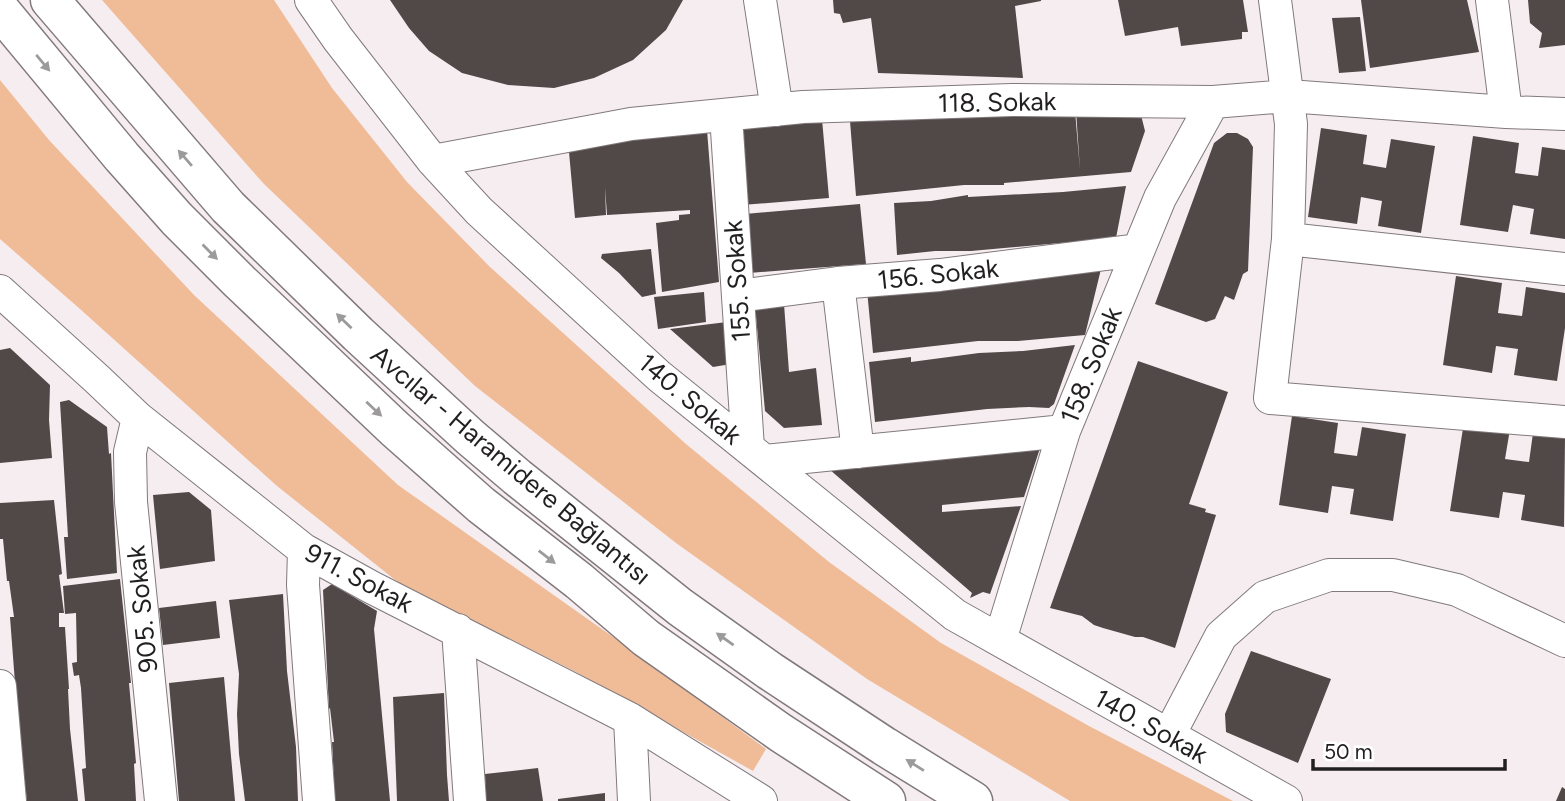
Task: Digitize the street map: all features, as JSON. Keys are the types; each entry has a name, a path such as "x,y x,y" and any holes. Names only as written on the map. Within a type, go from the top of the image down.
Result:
{"highway":[{"name":"Avcılar - Haramidere Bağlantısı","path":"50,0 228,207 358,334 470,437 680,607 770,671 973,801"},
{"name":"Avcılar - Haramidere Bağlantısı","path":"0,10 122,158 177,219 395,429 481,505 579,581 646,638 781,733 886,801"}],"street":[{"name":"140. Sokak","path":"311,0 433,161 479,211 659,376 955,615 1286,801"},
{"path":"338,38 339,0"},
{"path":"760,0 777,110"},
{"path":"1275,0 1291,124 1288,239 1270,398 1565,422"},
{"path":"1492,0 1506,112"},
{"name":"118. Sokak","path":"433,161 631,124 803,107 1012,100 1213,102 1288,96 1565,114"},
{"name":"158. Sokak","path":"1000,640 1064,431 1160,198 1213,102"},
{"name":"155. Sokak","path":"726,115 738,296 756,454"},
{"path":"1288,239 1565,269"},
{"name":"156. Sokak","path":"738,296 838,283 940,275 1138,250"},
{"path":"838,283 858,452"},
{"name":"911. Sokak","path":"0,291 138,418 304,550 629,719 761,801"},
{"name":"905. Sokak","path":"138,418 130,452 131,502 161,801"},
{"path":"756,454 858,452 1064,431"},
{"path":"304,550 303,585 319,801"},
{"path":"1168,735 1221,636 1265,597 1329,575 1393,575 1457,590 1565,641"},
{"path":"458,630 470,801"},
{"path":"0,686 10,801"},
{"path":"629,719 634,801"}],"shaded area":[{"path":"102,0 274,0 332,88 407,182 489,266 686,444 829,562 941,643 1089,726 1233,801 1070,801 867,679 676,543 475,386 264,184"},
{"path":"0,80 49,140 194,295 398,485 766,749 753,771 572,670 404,587 277,486 0,239"}],"building":[{"path":"390,0 683,0 666,30 633,60 594,78 554,88 508,85 462,73 429,51"},
{"path":"833,0 1041,1 1015,6 1023,78 878,73 871,18 843,23 840,14 834,13"},
{"path":"1118,0 1243,0 1248,32 1242,32 1242,39 1181,46 1178,27 1125,36"},
{"path":"1361,0 1467,0 1479,52 1370,68"},
{"path":"1528,0 1565,0 1565,45 1539,48 1542,33 1530,23"},
{"path":"1360,17 1366,71 1339,73 1332,18"},
{"path":"1075,111 1080,170 1076,111 1140,111 1145,131 1131,172 856,196 850,121"},
{"path":"822,119 829,198 742,205 739,134 745,126"},
{"path":"1321,128 1367,135 1363,164 1386,168 1391,139 1435,146 1421,233 1378,226 1382,201 1361,197 1357,224 1308,217"},
{"path":"707,130 719,282 662,292 656,223 679,220 679,215 690,214 690,210 607,215 605,187 606,215 575,218 568,141"},
{"path":"1227,133 1237,133 1248,139 1253,147 1248,271 1243,274 1234,300 1225,296 1215,319 1206,322 1155,304 1214,143"},
{"path":"1473,136 1519,143 1515,173 1538,176 1542,147 1565,150 1565,239 1530,234 1534,209 1513,205 1508,232 1460,225"},
{"path":"1126,186 1116,238 897,255 894,203 968,195 1063,192"},
{"path":"860,204 866,264 749,273 745,214"},
{"path":"651,249 656,294 642,297 601,258 602,254"},
{"path":"1101,269 1085,335 1018,341 978,341 873,353 867,290"},
{"path":"1456,276 1502,283 1498,313 1522,316 1526,287 1565,293 1565,328 1557,381 1514,375 1518,349 1496,346 1492,373 1443,365"},
{"path":"704,292 706,322 658,329 654,297"},
{"path":"784,304 789,372 816,368 822,425 784,428 765,411 755,306"},
{"path":"727,322 731,364 713,367 670,329"},
{"path":"1075,345 1054,404 1049,408 987,409 875,422 869,362 911,357 911,362"},
{"path":"10,348 50,385 52,458 0,463 0,350"},
{"path":"1138,361 1228,392 1189,504 1216,515 1175,648 1103,628 1082,616 1050,608"},
{"path":"69,400 107,427 109,454 111,453 117,573 67,579 64,537 68,537 60,402"},
{"path":"1292,416 1338,423 1334,453 1357,456 1362,427 1406,434 1393,521 1350,514 1354,489 1332,486 1328,513 1279,505"},
{"path":"1464,422 1510,429 1505,459 1529,462 1533,433 1565,438 1564,527 1521,520 1525,495 1503,492 1499,518 1450,511"},
{"path":"1043,439 1024,497 942,505 942,512 1021,506 990,594 983,592 970,598 972,593 829,469"},
{"path":"189,492 211,510 215,561 160,569 153,495"},
{"path":"54,500 64,613 59,613 59,627 65,627 70,729 78,801 27,801 10,617 14,617 3,539 0,539 0,503"},
{"path":"120,579 131,683 136,801 85,801 82,769 86,768 81,688 79,675 74,676 72,663 77,662 76,613 65,614 63,586"},
{"path":"332,584 377,611 374,629 390,801 335,801 334,742 329,709 323,590"},
{"path":"283,594 298,801 245,801 237,714 239,674 229,600"},
{"path":"216,601 220,638 163,645 159,608"},
{"path":"1251,651 1331,679 1298,763 1226,732 1225,714"},
{"path":"224,677 235,801 179,801 169,683"},
{"path":"444,693 449,801 397,801 393,697"},
{"path":"538,768 543,801 486,801 485,774"},
{"path":"1562,787 1565,789 1565,801 1556,801"},
{"path":"605,793 605,801 558,801 558,799"}]}
